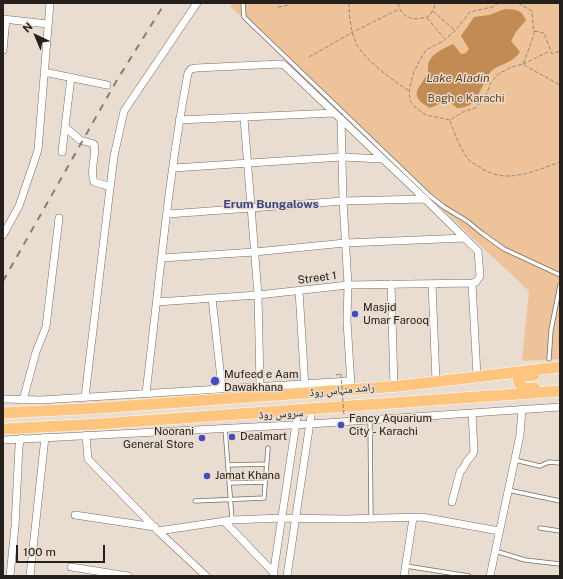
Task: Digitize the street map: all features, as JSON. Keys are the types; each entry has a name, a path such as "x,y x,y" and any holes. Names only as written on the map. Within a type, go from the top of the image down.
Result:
{"main road":[{"name":"راشد منہاس روڈ","path":"3,412 100,408 351,385 394,386 560,367"},
{"path":"560,374 525,376 518,381 522,387 526,389 560,386"},
{"name":"راشد منہاس روڈ","path":"4,429 99,424 560,391"}],"street":[{"path":"3,236 19,206 38,150 50,3"},
{"path":"85,397 114,156 124,111 197,3"},
{"path":"3,50 5,19 48,24"},
{"path":"146,393 179,120 188,73 191,69 196,68 284,65 478,251 476,281 477,376"},
{"path":"44,72 107,85"},
{"path":"62,152 71,77"},
{"path":"179,120 334,113"},
{"path":"244,118 258,295 260,386"},
{"path":"341,119 343,201 348,285 347,321 351,385"},
{"path":"65,127 80,140 94,144 96,151 92,176 94,182 110,188"},
{"path":"174,168 342,157 382,159"},
{"path":"168,214 343,201 425,199"},
{"path":"23,400 36,352 46,327 59,218"},
{"path":"162,258 255,252 345,243 465,238"},
{"name":"Street 1","path":"157,302 258,295 348,285 432,284 476,281"},
{"path":"391,284 394,386"},
{"path":"432,284 436,381"},
{"path":"3,399 23,400 85,397 260,386 304,389 299,291"},
{"path":"212,298 222,388"},
{"name":"سروس روڈ","path":"3,440 296,425 560,406"},
{"path":"287,576 312,409"},
{"path":"490,576 520,434 522,409"},
{"path":"274,574 298,410"},
{"path":"452,502 460,472 467,461 474,454 472,413"},
{"path":"86,435 88,459 156,529 206,576"},
{"path":"30,576 45,437"},
{"path":"10,576 15,526 18,446 21,438"},
{"path":"75,515 156,529 228,521 282,518 422,518 499,530"},
{"path":"404,576 413,518"},
{"path":"228,521 274,574"},
{"path":"71,566 128,576"}],"lane":[{"path":"243,3 244,17 430,196 444,207 467,221 504,249 544,269 560,275"},
{"path":"550,359 551,330 560,285"},
{"path":"370,420 371,518"},
{"path":"225,428 230,498 228,521"},
{"path":"195,501 230,498 264,498 268,448"},
{"path":"514,460 540,466 550,462 560,462"},
{"path":"228,465 267,464"},
{"path":"229,483 265,482"},
{"path":"508,490 560,501"},
{"path":"540,528 560,531"},
{"path":"495,551 525,560 560,564"},
{"path":"406,566 470,576"}],"path":[{"path":"278,7 289,5 289,3"},
{"path":"349,3 349,14 357,46 366,56 398,84 409,91"},
{"path":"398,3 403,14 414,20 427,17 433,11 436,3"},
{"path":"499,3 492,7 470,12 455,31 445,39 426,50 414,74 409,91 410,101 416,108 426,115 450,120 463,112 476,108 486,96 490,84 498,74 550,51"},
{"path":"518,3 532,11 534,31 534,35 523,64"},
{"path":"308,57 399,8"},
{"path":"433,11 455,31"},
{"path":"427,17 445,39"},
{"path":"534,31 544,33 552,54 560,51"},
{"path":"523,64 560,85"},
{"path":"450,120 456,137 470,162 490,174 507,177 520,175 560,162"},
{"path":"341,374 344,416"}],"green space":[{"name":"Bagh e Karachi","path":"232,3 560,3 560,359 522,361 529,291 230,6"}],"water":[{"name":"Lake Aladin","path":"505,9 520,12 526,20 511,41 520,52 516,57 492,70 478,96 470,105 457,108 444,102 430,108 423,103 417,96 417,92 427,74 428,63 433,56 439,51 453,44 461,54 466,53 469,49 461,36 474,17 489,15"}],"railway":[{"path":"3,281 117,80 165,3"}],"place":[{"name":"Masjid Umar Farooq","path":"355,314"},
{"name":"Mufeed e Aam Dawakhana","path":"215,381"},
{"name":"Fancy Aquarium City - Karachi","path":"341,425"},
{"name":"Dealmart","path":"232,437"},
{"name":"Noorani General Store","path":"202,438"},
{"name":"Jamat Khana","path":"207,476"}],"district":[{"name":"Erum Bungalows","path":"271,204"}]}
